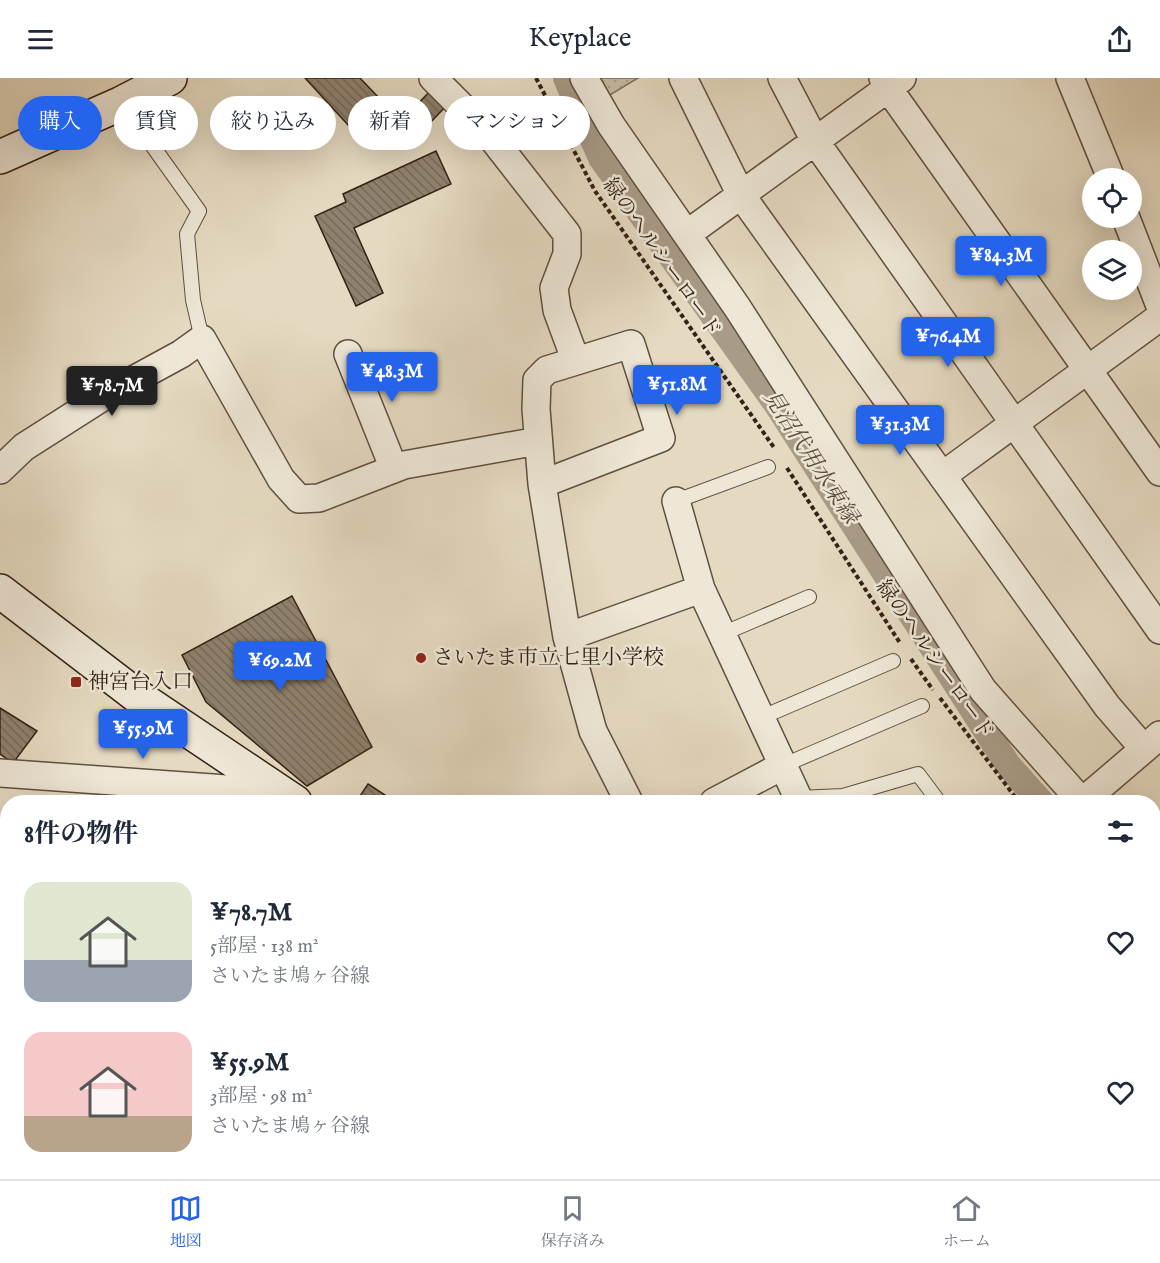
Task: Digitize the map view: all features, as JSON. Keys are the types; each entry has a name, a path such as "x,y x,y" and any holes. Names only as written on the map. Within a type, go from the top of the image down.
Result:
{"main road":[{"path":"135,96 170,78"},
{"path":"0,157 114,107"},
{"path":"0,591 137,696 285,795"}],"street":[{"path":"433,78 489,134 567,234 567,254 554,288 557,310 571,348 573,362"},
{"path":"584,78 611,125 737,307 983,690 1076,795"},
{"path":"683,78 741,195 1107,705 1152,742 1090,795"},
{"path":"782,78 815,141 1160,630"},
{"path":"1070,78 1107,168"},
{"path":"687,234 815,141 891,81 1160,472"},
{"path":"1130,228 1160,306"},
{"path":"942,476 1160,317"},
{"path":"0,470 24,447 104,396 181,354 202,339 281,479 300,499 319,498 404,465 538,441"},
{"path":"542,484 661,438 631,344 547,370 537,380 538,441 542,484 567,637 593,731 625,795"},
{"path":"348,354 394,469"},
{"path":"676,501 701,589 797,795"},
{"path":"567,637 701,589"},
{"path":"727,795 784,765"},
{"path":"0,773 254,795"}],"lane":[{"path":"156,150 199,211 187,234 193,300 202,339"},
{"path":"676,501 768,467"},
{"path":"722,634 809,597"},
{"path":"760,718 893,662"},
{"path":"784,765 922,705"},
{"path":"846,795 918,774 934,795"}],"path":[{"name":"緑のヘルシーロード","path":"536,78 595,191 778,454"},
{"name":"緑のヘルシーロード","path":"783,463 905,651 1014,795"}],"shaded area":[{"path":"594,78 638,78 605,98"}],"building":[{"path":"305,78 360,78 377,96 348,96 348,125 336,112 336,96 322,96"},
{"path":"431,90 444,102 444,108 432,121 432,96 425,96"},
{"path":"436,151 451,184 354,228 383,293 356,306 315,216 346,202 343,194"},
{"path":"292,596 372,747 307,786 206,702 182,655"},
{"path":"0,708 37,731 13,763 0,754"},
{"path":"368,784 385,795 361,795"}],"waterway":[{"name":"見沼代用水東縁","path":"566,78 601,158 777,405 1008,765 1035,795"}],"place":[{"name":"さいたま市立七里小学校","path":"421,658"},
{"name":"神宮台入口","path":"76,682"}]}
